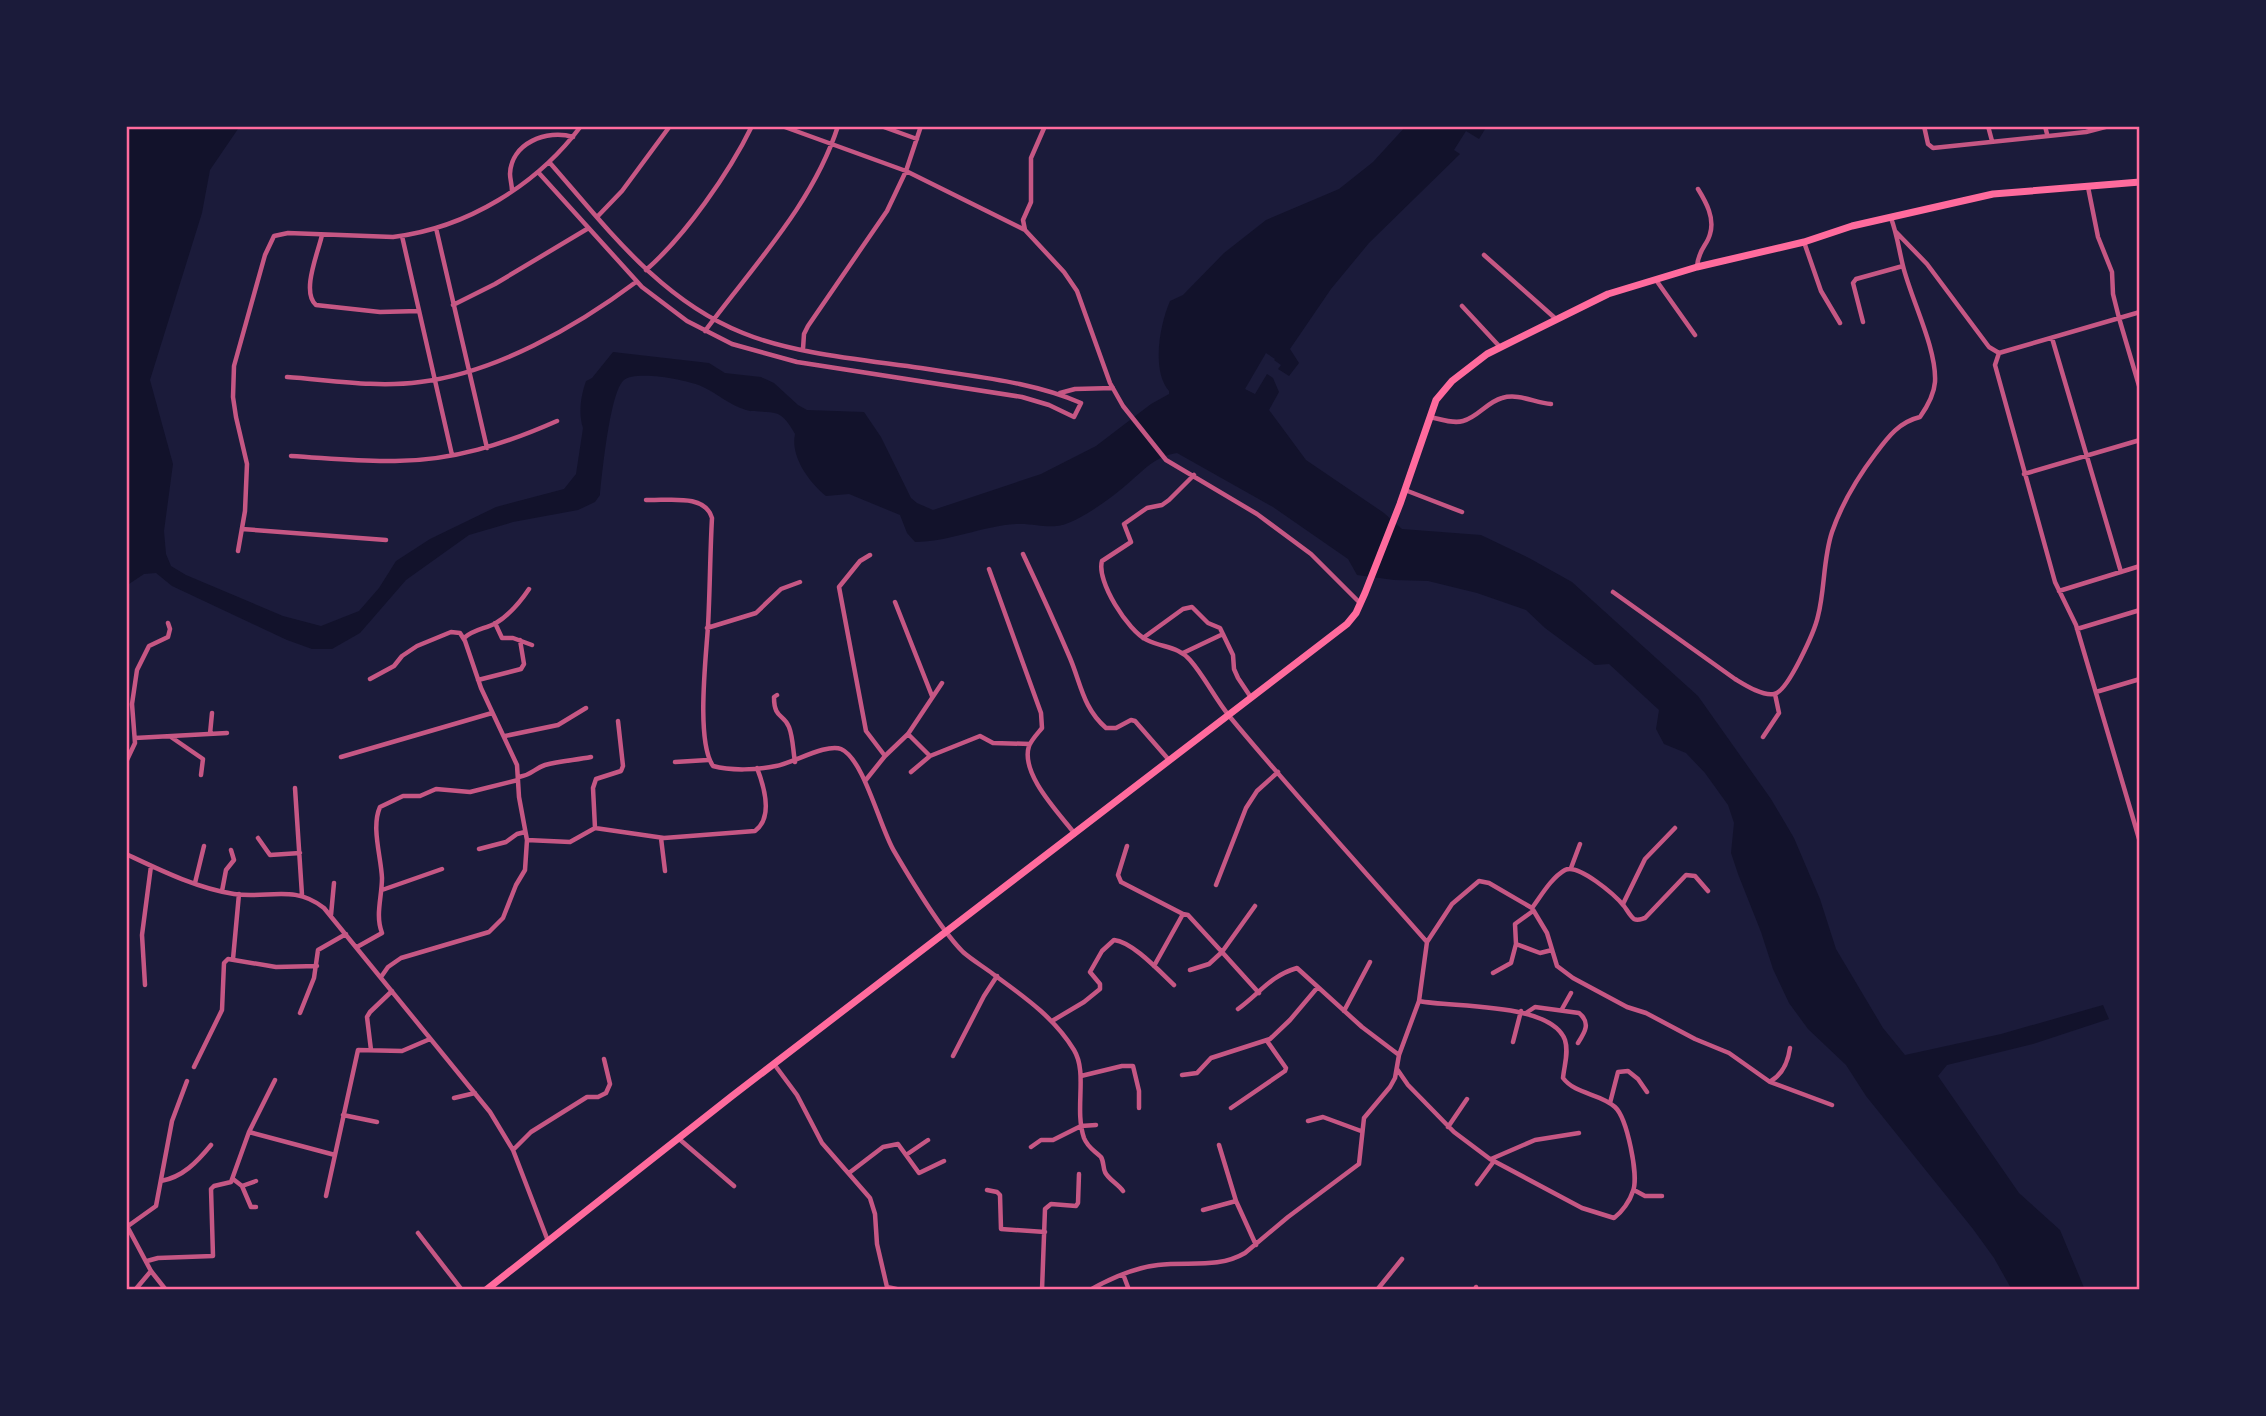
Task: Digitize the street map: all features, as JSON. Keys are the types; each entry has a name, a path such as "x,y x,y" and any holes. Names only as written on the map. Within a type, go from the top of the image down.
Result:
{"main road":[{"path":"488,1289 678,1138 1075,834 1250,696 1338,632 1356,613 1365,593 1400,504 1436,400 1452,381 1488,354 1608,294 1697,267 1804,242 1852,226 1993,194 2140,183"}],"street":[{"path":"238,551 247,464 233,397 237,351 265,255 274,236 288,233 402,236 436,228 484,208 512,191 550,163 581,126"},
{"path":"597,217 622,191 670,126"},
{"path":"646,270 667,250 726,171 752,126"},
{"path":"782,126 906,171 1026,230 1064,272 1077,291 1113,388 1123,406 1166,460 1257,514 1311,554 1360,604"},
{"path":"705,331 803,198 838,126"},
{"path":"881,126 917,139"},
{"path":"803,349 804,334 808,326 877,228 906,171 921,126"},
{"path":"1026,230 1023,220 1031,202 1031,158 1045,126"},
{"path":"1924,126 1927,143 1931,147 2109,126"},
{"path":"1989,126 1992,141"},
{"path":"2045,126 2047,134"},
{"path":"512,191 510,174 523,147 532,140 543,137 565,134 573,136"},
{"path":"538,172 636,282 687,321 738,347 797,362 1022,397 1074,416 1081,403 1032,385 803,349 742,333 694,308 646,270 550,163"},
{"path":"2088,187 2098,237 2112,272 2113,294 2140,389"},
{"path":"1697,267 1698,257 1711,230 1707,205 1698,190"},
{"path":"1775,694 1784,687 1819,615 1831,535 1842,505 1889,435 1908,420 1920,417 1933,393 1934,367 1891,217"},
{"path":"436,228 487,448"},
{"path":"453,304 505,278 587,229"},
{"path":"1896,232 1927,264 1989,347 1999,353 2140,312"},
{"path":"322,235 309,286 310,297 316,305 419,312"},
{"path":"402,236 452,455"},
{"path":"1804,242 1821,291 1840,323"},
{"path":"1484,255 1556,319"},
{"path":"1863,321 1853,283 1856,279 1903,266"},
{"path":"1656,280 1695,335"},
{"path":"287,377 405,384 469,372 516,354 594,310 636,282"},
{"path":"1462,306 1501,348"},
{"path":"2052,338 2121,572"},
{"path":"1999,353 1996,365 2024,474 2059,591 2077,629 2140,842"},
{"path":"993,393 994,379"},
{"path":"1059,394 1075,389 1113,388"},
{"path":"1429,417 1453,422 1464,421 1491,403 1507,397 1527,398 1551,404"},
{"path":"291,456 396,461 452,455 487,448 557,421"},
{"path":"2024,474 2140,440"},
{"path":"1194,475 1162,505 1147,508 1124,524 1131,542 1102,561 1102,580 1123,617 1143,638 1175,648 1192,662 1227,715 1427,942"},
{"path":"1405,489 1462,512"},
{"path":"646,500 703,503 710,510 712,518 704,683 705,747 708,760 718,768 757,768 794,762 829,748 839,748 852,758 865,782 892,848 947,932 964,952 1052,1021 1074,1049 1081,1076 1081,1126 1090,1149 1101,1158 1106,1175 1123,1191"},
{"path":"242,530 386,540"},
{"path":"1023,554 1091,712 1107,729 1135,721 1169,760"},
{"path":"870,555 860,561 839,587 866,732 885,756"},
{"path":"2059,591 2140,566"},
{"path":"989,569 1041,713 1042,728 1030,744 1029,765 1034,780 1075,834"},
{"path":"708,628 756,614 781,589 800,582"},
{"path":"464,638 476,629 495,623 521,600 529,589"},
{"path":"1613,592 1735,679 1752,688 1775,694"},
{"path":"895,602 932,697"},
{"path":"1143,638 1183,609 1192,607 1208,624 1220,628 1233,655 1234,669 1250,696"},
{"path":"2077,629 2140,610"},
{"path":"126,762 135,738 132,704 137,670 149,646 168,637 168,622"},
{"path":"495,623 502,638 513,638 532,645"},
{"path":"370,679 391,667 416,646 450,632 460,633 492,713 517,765 527,840 525,870 498,925 489,932 401,958 388,967 381,977"},
{"path":"1182,653 1223,634"},
{"path":"478,680 521,669 524,664 520,640"},
{"path":"2096,692 2140,679"},
{"path":"865,782 885,756 908,734 942,684"},
{"path":"1763,737 1779,713 1775,694"},
{"path":"777,695 774,697 774,707 777,714 788,724 794,762"},
{"path":"505,736 558,725 586,708"},
{"path":"210,734 212,713"},
{"path":"341,757 492,713"},
{"path":"595,828 593,788 596,779 621,771 623,766 618,721"},
{"path":"135,738 227,733"},
{"path":"908,734 930,756"},
{"path":"170,736 202,759 201,775"},
{"path":"911,772 930,756 980,736 993,743 1030,744"},
{"path":"357,947 382,933 378,918 382,890 376,819 380,807 402,796 420,796 436,789 470,792 532,775 540,767 549,764 591,757"},
{"path":"675,762 708,760"},
{"path":"527,840 570,842 595,828 661,838 708,836 759,828 765,810 765,791 757,768"},
{"path":"1216,885 1246,808 1257,791 1278,772"},
{"path":"295,788 302,895"},
{"path":"1623,904 1645,859 1675,828"},
{"path":"478,849 506,842 525,832"},
{"path":"258,838 270,855 300,853"},
{"path":"661,838 665,871"},
{"path":"1493,973 1510,965 1516,944 1516,922 1533,909 1555,879 1570,868 1580,844"},
{"path":"195,883 204,846"},
{"path":"1126,846 1118,874 1121,882 1188,915 1259,993"},
{"path":"222,891 226,870 234,860 231,850"},
{"path":"126,854 195,883 222,891 239,894 302,895 313,900 331,916 491,1112 513,1150 548,1241"},
{"path":"145,985 142,935 151,866"},
{"path":"1570,868 1581,871 1623,904 1633,918 1638,920 1645,918 1686,876 1695,876 1708,891"},
{"path":"382,890 442,869"},
{"path":"1090,1290 1123,1274 1158,1265 1226,1262 1245,1254 1298,1209 1356,1168 1359,1164 1364,1118 1390,1087 1419,1001 1427,942 1452,904 1479,881 1497,887 1533,909 1547,933 1557,965 1573,978 1627,1007 1729,1053 1770,1082 1832,1104"},
{"path":"331,916 334,883"},
{"path":"233,959 239,894"},
{"path":"1190,970 1209,964 1222,953 1255,906"},
{"path":"1154,966 1183,914"},
{"path":"300,1013 317,967 320,947 345,934"},
{"path":"1052,1021 1100,989 1100,984 1090,972 1109,942 1120,941 1174,985"},
{"path":"1516,944 1540,953 1552,950"},
{"path":"194,1067 222,1010 225,964 228,959 276,967 317,967"},
{"path":"1344,1012 1370,962"},
{"path":"1238,1009 1259,993 1269,981 1297,968 1344,1012 1399,1055"},
{"path":"953,1056 997,976"},
{"path":"1182,1075 1197,1073 1211,1058 1267,1041 1290,1020 1317,988"},
{"path":"370,1050 367,1017 392,991"},
{"path":"1562,1009 1570,993"},
{"path":"1397,1069 1408,1085 1448,1127 1492,1160 1582,1208 1617,1217 1634,1190 1634,1167 1618,1109 1568,1085 1563,1078 1566,1046 1560,1030 1524,1012 1419,1001"},
{"path":"1513,1042 1524,1012 1535,1007 1580,1013 1585,1018 1586,1026 1578,1043"},
{"path":"326,1196 357,1053 362,1049 402,1051 430,1039"},
{"path":"1231,1108 1285,1071 1286,1068 1267,1041"},
{"path":"1770,1082 1778,1077 1787,1063 1790,1048"},
{"path":"513,1150 531,1132 556,1116 587,1097 598,1097 606,1093 610,1084 604,1059"},
{"path":"774,1064 797,1095 822,1143 870,1198 885,1289 901,1290"},
{"path":"1081,1076 1133,1066 1139,1091 1139,1108"},
{"path":"1610,1103 1618,1072 1629,1071 1647,1092"},
{"path":"147,1261 158,1258 213,1256 211,1189 233,1179 237,1160 275,1080"},
{"path":"163,1289 127,1226 156,1206 172,1121 187,1081"},
{"path":"454,1098 475,1093"},
{"path":"1448,1127 1468,1099"},
{"path":"343,1115 377,1122"},
{"path":"1308,1121 1323,1117 1361,1131"},
{"path":"1031,1147 1041,1140 1049,1142 1081,1126 1096,1125"},
{"path":"249,1132 335,1154"},
{"path":"1477,1184 1492,1160 1535,1140 1579,1133"},
{"path":"678,1138 734,1186"},
{"path":"906,1155 928,1140"},
{"path":"849,1173 883,1147 898,1144 919,1172 944,1161"},
{"path":"161,1181 177,1177 197,1162 211,1145"},
{"path":"1219,1145 1236,1201 1256,1245"},
{"path":"1042,1290 1048,1205 1073,1206 1078,1203 1079,1174"},
{"path":"233,1179 242,1186 248,1204 256,1207"},
{"path":"242,1186 256,1181"},
{"path":"987,1190 1000,1195 1001,1229 1045,1231"},
{"path":"1634,1190 1651,1198 1662,1195"},
{"path":"1203,1210 1236,1201"},
{"path":"418,1233 462,1290"},
{"path":"1377,1290 1402,1259"},
{"path":"135,1290 151,1271"},
{"path":"1123,1274 1129,1290"}],"shaded area":[{"path":"126,126 240,126 210,170 202,213 150,380 173,464 164,531 166,554 171,566 186,575 283,616 321,626 359,611 379,588 396,561 430,539 496,507 564,489 576,474 583,428 581,404 586,381 592,378 613,352 709,363 725,373 761,377 774,383 807,410 864,412 881,437 911,498 933,510 1041,474 1096,446 1151,404 1169,394 1160,371 1159,347 1170,301 1183,295 1224,253 1266,220 1339,189 1373,162 1406,126 1487,126 1479,139 1466,131 1454,150 1460,154 1369,243 1331,289 1290,349 1299,363 1289,376 1278,369 1281,365 1266,353 1245,389 1255,394 1267,374 1273,378 1279,392 1269,410 1306,460 1384,513 1402,529 1481,535 1572,582 1698,696 1771,799 1794,838 1820,899 1836,949 1883,1028 1905,1055 2001,1034 2103,1005 2109,1019 2033,1044 1947,1065 1938,1076 2019,1193 2060,1230 2085,1290 2012,1290 1973,1229 1866,1096 1846,1065 1808,1029 1789,1003 1773,969 1738,874 1731,853 1734,823 1728,805 1705,773 1686,753 1664,744 1656,729 1659,710 1609,664 1595,665 1545,628 1526,610 1477,593 1428,581 1357,575 1348,559 1273,507 1177,453 1153,463 1107,500 1070,523 1054,526 1003,525 915,542 907,533 900,515 849,494 826,496 820,491 798,460 795,434 781,416 740,408 703,387 686,382 663,377 630,377 619,387 615,400 600,495 595,502 578,510 513,522 469,535 406,580 360,633 332,649 312,649 287,640 172,586 156,573 144,574 126,586"}]}
